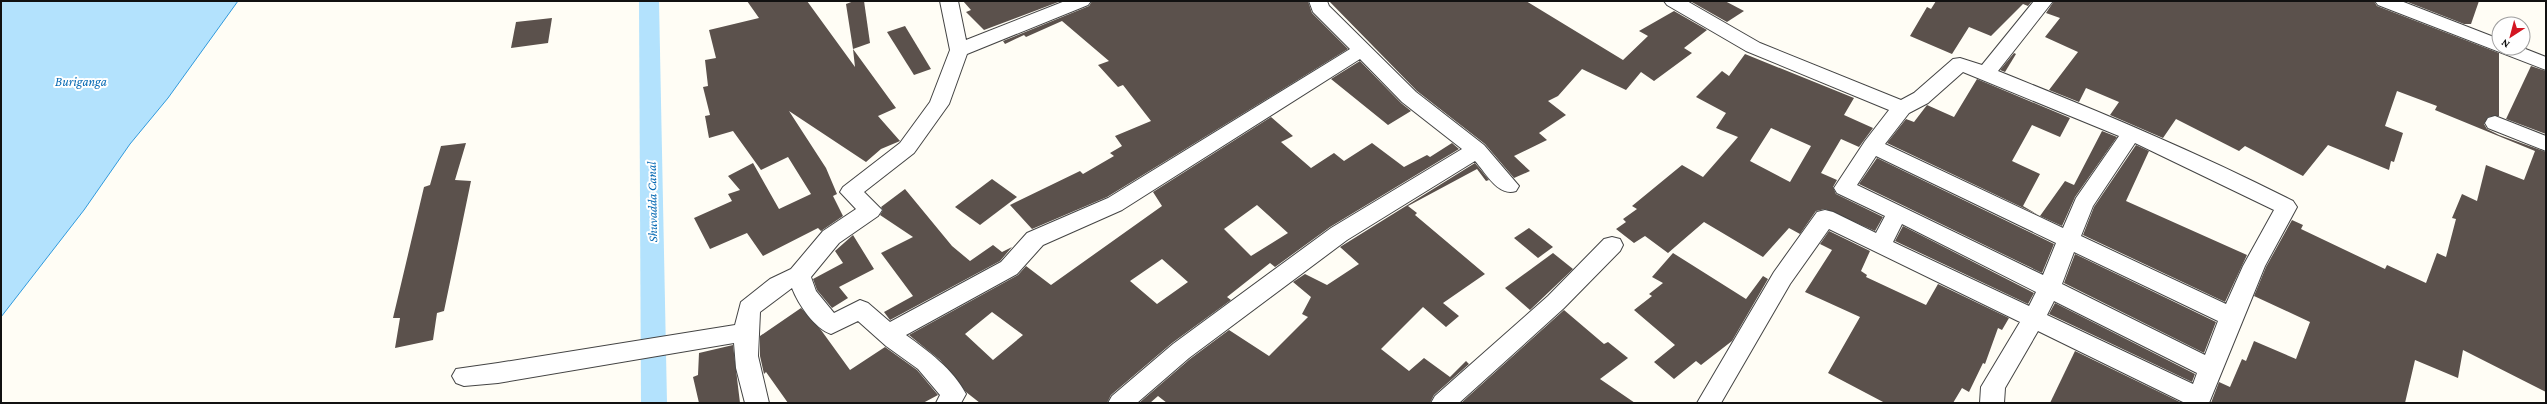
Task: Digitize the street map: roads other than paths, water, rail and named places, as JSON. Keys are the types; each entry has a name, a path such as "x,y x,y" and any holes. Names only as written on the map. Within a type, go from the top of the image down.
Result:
{"street":[{"path":"757,403 748,379 746,332 750,308 778,285 799,275 831,236 871,210 850,192 907,148 924,127 939,104 959,50 949,1"},
{"path":"959,50 1082,1"},
{"path":"1318,1 1320,8 1363,49 1409,97 1476,150 1509,186"},
{"path":"1673,1 1753,47 1902,108"},
{"path":"1985,74 2044,1"},
{"path":"2393,3 2491,43"},
{"path":"888,334 1009,268 1035,239 1115,204 1363,49"},
{"path":"2526,56 2546,64"},
{"path":"1709,403 1782,278 1825,218 2198,400 2212,369 2231,316 2254,266 2286,207 2224,174 2131,133 1960,64 1921,98 1902,108 1872,146 1844,188 1898,213 2212,369"},
{"path":"2495,123 2546,144"},
{"path":"1992,403 1993,386 2034,319 2070,240 2083,204 2131,133"},
{"path":"1872,146 2231,316"},
{"path":"1120,403 1181,351 1340,234 1476,150"},
{"path":"1880,245 1898,213"},
{"path":"1443,403 1556,302 1612,245"},
{"path":"799,275 806,295 831,325 860,309 888,334 926,362 954,394 948,403"},
{"path":"464,376 498,373 718,338 746,332"}],"water":[{"name":"Buriganga","path":"1,1 238,1 168,98 130,144 84,210 1,317"}],"waterway":[{"name":"Shuvadda Canal","path":"649,1 654,403"}]}
